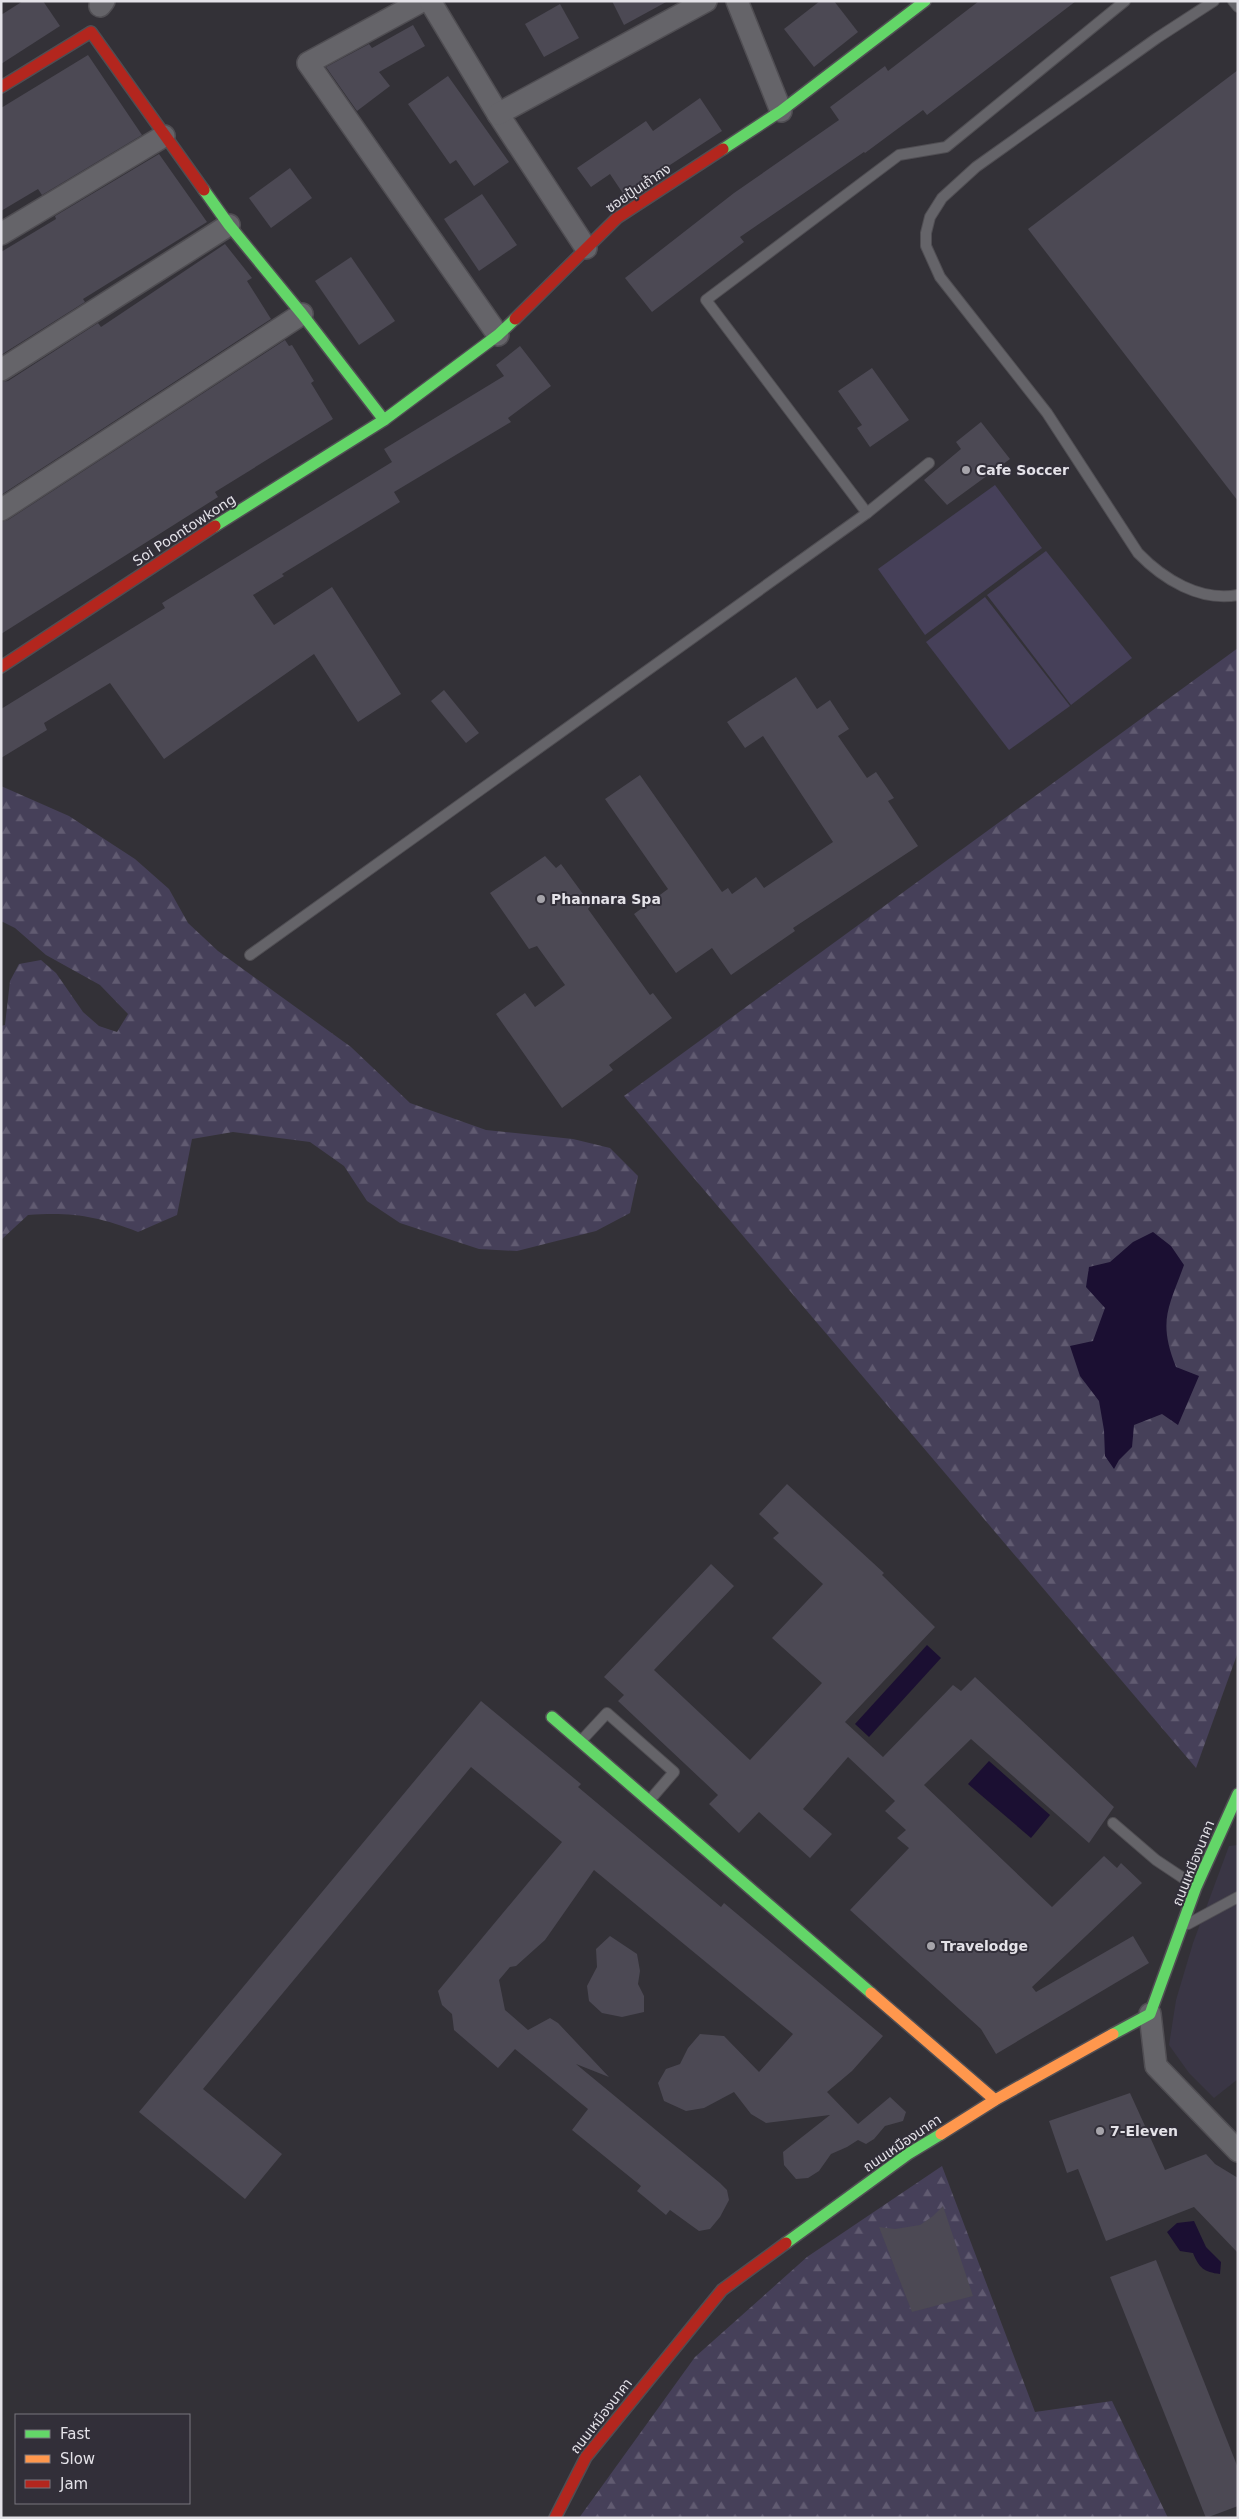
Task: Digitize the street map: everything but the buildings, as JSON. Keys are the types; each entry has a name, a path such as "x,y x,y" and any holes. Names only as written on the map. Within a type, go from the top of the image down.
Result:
{"street":[{"path":"422,1 308,63 498,335"},
{"path":"430,1 498,114 586,248"},
{"path":"498,114 706,1"},
{"path":"737,1 781,111"},
{"name":"ซอยปุ้นเถ้ากง","path":"384,420 498,335 617,218 781,111 925,1"},
{"path":"1,87 96,13 164,136 228,225 302,314 384,420"},
{"path":"1,234 164,136"},
{"path":"1,370 228,225"},
{"path":"1,510 302,314"},
{"name":"Soi Poontowkong","path":"1,667 238,511 384,420"},
{"path":"552,1716 995,2100"},
{"name":"ถนนเหมืองนาคา","path":"555,2518 586,2456 722,2290 908,2154 995,2100 1150,2014 1196,1887 1238,1794"},
{"path":"1150,2014 1156,2066 1238,2151"}],"lane":[{"path":"867,513 706,300 899,155 946,147 1125,1"},
{"path":"1214,1 1156,38 976,168 942,198 930,217 926,246 940,277 1047,413 1138,553 1156,572 1179,584 1202,593 1227,597 1238,595"},
{"path":"1233,1 1238,7"},
{"path":"250,955 867,513 929,463"},
{"path":"581,1741 607,1713 674,1772 648,1801"},
{"path":"1113,1823 1156,1860 1196,1887"},
{"path":"1183,1927 1238,1897"}],"shaded area":[{"path":"1153,1232 1171,1246 1184,1265 1167,1315 1167,1338 1176,1367 1199,1376 1178,1425 1162,1414 1134,1425 1132,1447 1119,1460 1114,1469 1105,1456 1104,1430 1099,1401 1080,1376 1070,1346 1093,1341 1105,1308 1086,1287 1089,1267 1110,1262 1133,1242"},
{"path":"927,1645 941,1658 869,1737 855,1724"},
{"path":"989,1761 1050,1815 1031,1838 968,1784"},
{"path":"1238,1845 1238,2079 1214,2098 1189,2073 1169,2045 1176,2000 1193,1943 1229,1846"},
{"path":"1194,2221 1206,2247 1221,2262 1220,2274 1203,2268 1193,2253 1180,2251 1167,2232 1177,2223"}],"green space":[{"path":"995,485 1042,548 925,635 878,569"},
{"path":"1046,551 1132,658 1071,705 987,595"},
{"path":"985,597 1070,706 1009,750 926,642"},
{"path":"1238,648 1238,1652 1196,1768 624,1096"},
{"path":"1,786 69,816 135,859 169,889 188,923 218,951 351,1047 410,1103 486,1130 573,1139 610,1148 638,1176 630,1213 596,1231 517,1251 479,1249 400,1223 367,1201 344,1166 310,1142 233,1132 192,1139 177,1215 138,1232 110,1222 84,1216 58,1214 28,1215 1,1240 1,1026 5,1025 10,981 19,964 41,960 56,973 83,1012 99,1026 117,1032 128,1014 100,985 46,955 15,928 1,921"},
{"path":"942,2166 1035,2412 1112,2401 1168,2518 579,2518 695,2357 807,2257"}],"traffic: fast":[{"path":"723,149 781,111 925,1"},
{"path":"204,190 229,225 302,314 384,420"},
{"path":"215,526 384,420 498,335 515,319"},
{"path":"552,1717 871,1993"},
{"path":"1113,2034 1150,2014 1196,1887 1238,1794"},
{"path":"786,2243 908,2154 941,2134"}],"traffic: slow":[{"path":"871,1993 995,2100"},
{"path":"941,2134 995,2100 1113,2034"}],"traffic: jam":[{"path":"1,87 91,32 204,190"},
{"path":"515,319 617,218 723,149"},
{"path":"1,667 215,526"},
{"path":"555,2518 586,2457 722,2290 786,2243"}],"place":[{"name":"Cafe Soccer","path":"966,470"},
{"name":"Phannara Spa","path":"541,899"},
{"name":"Travelodge","path":"931,1946"},
{"name":"7-Eleven","path":"1100,2131"}]}
